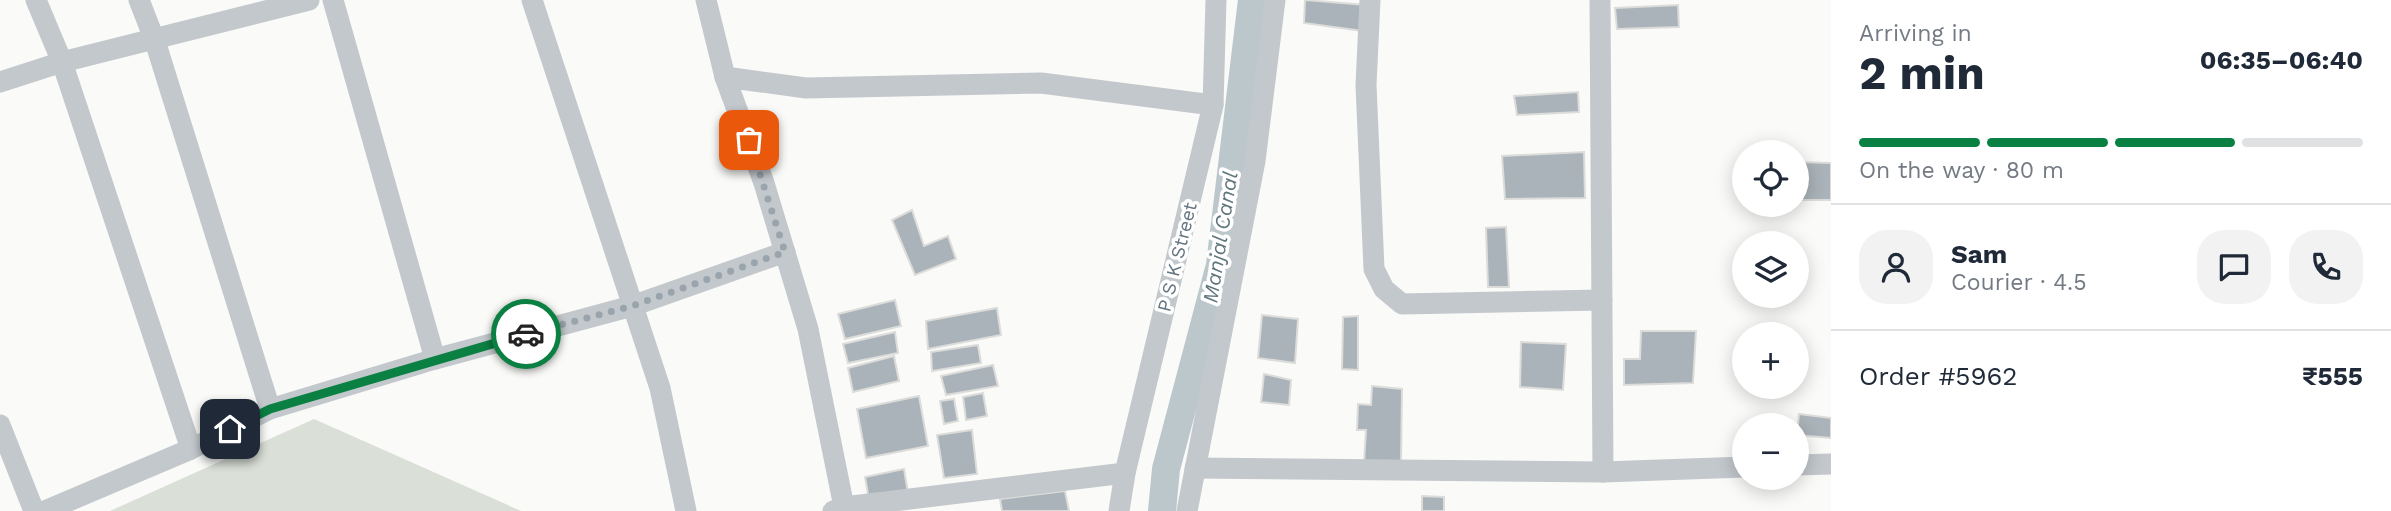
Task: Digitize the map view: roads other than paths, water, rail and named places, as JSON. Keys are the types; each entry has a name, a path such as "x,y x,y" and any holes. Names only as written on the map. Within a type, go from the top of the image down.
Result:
{"street":[{"path":"36,0 62,62 191,449"},
{"path":"139,0 155,41 270,409"},
{"path":"0,82 62,62 155,41 309,0"},
{"path":"333,0 435,359"},
{"path":"532,0 660,388 686,511"},
{"path":"706,0 725,77 764,183 808,328 839,509 1125,473"},
{"name":"P S K Street","path":"1119,511 1125,473 1213,105 1216,0"},
{"path":"1186,511 1255,161 1275,0"},
{"path":"1370,0 1366,85 1374,269 1384,289 1402,304 1602,300"},
{"path":"1600,0 1602,472"},
{"path":"725,77 806,88 1041,83 1213,105"},
{"path":"45,511 191,449 270,409 435,359 632,306 785,252"},
{"path":"0,425 34,511"},
{"path":"1809,465 1831,464"},
{"path":"1195,467 1602,472 1732,467"}],"waterway":[{"name":"Manjal Canal","path":"1162,511 1166,469 1220,265 1252,0"}]}
